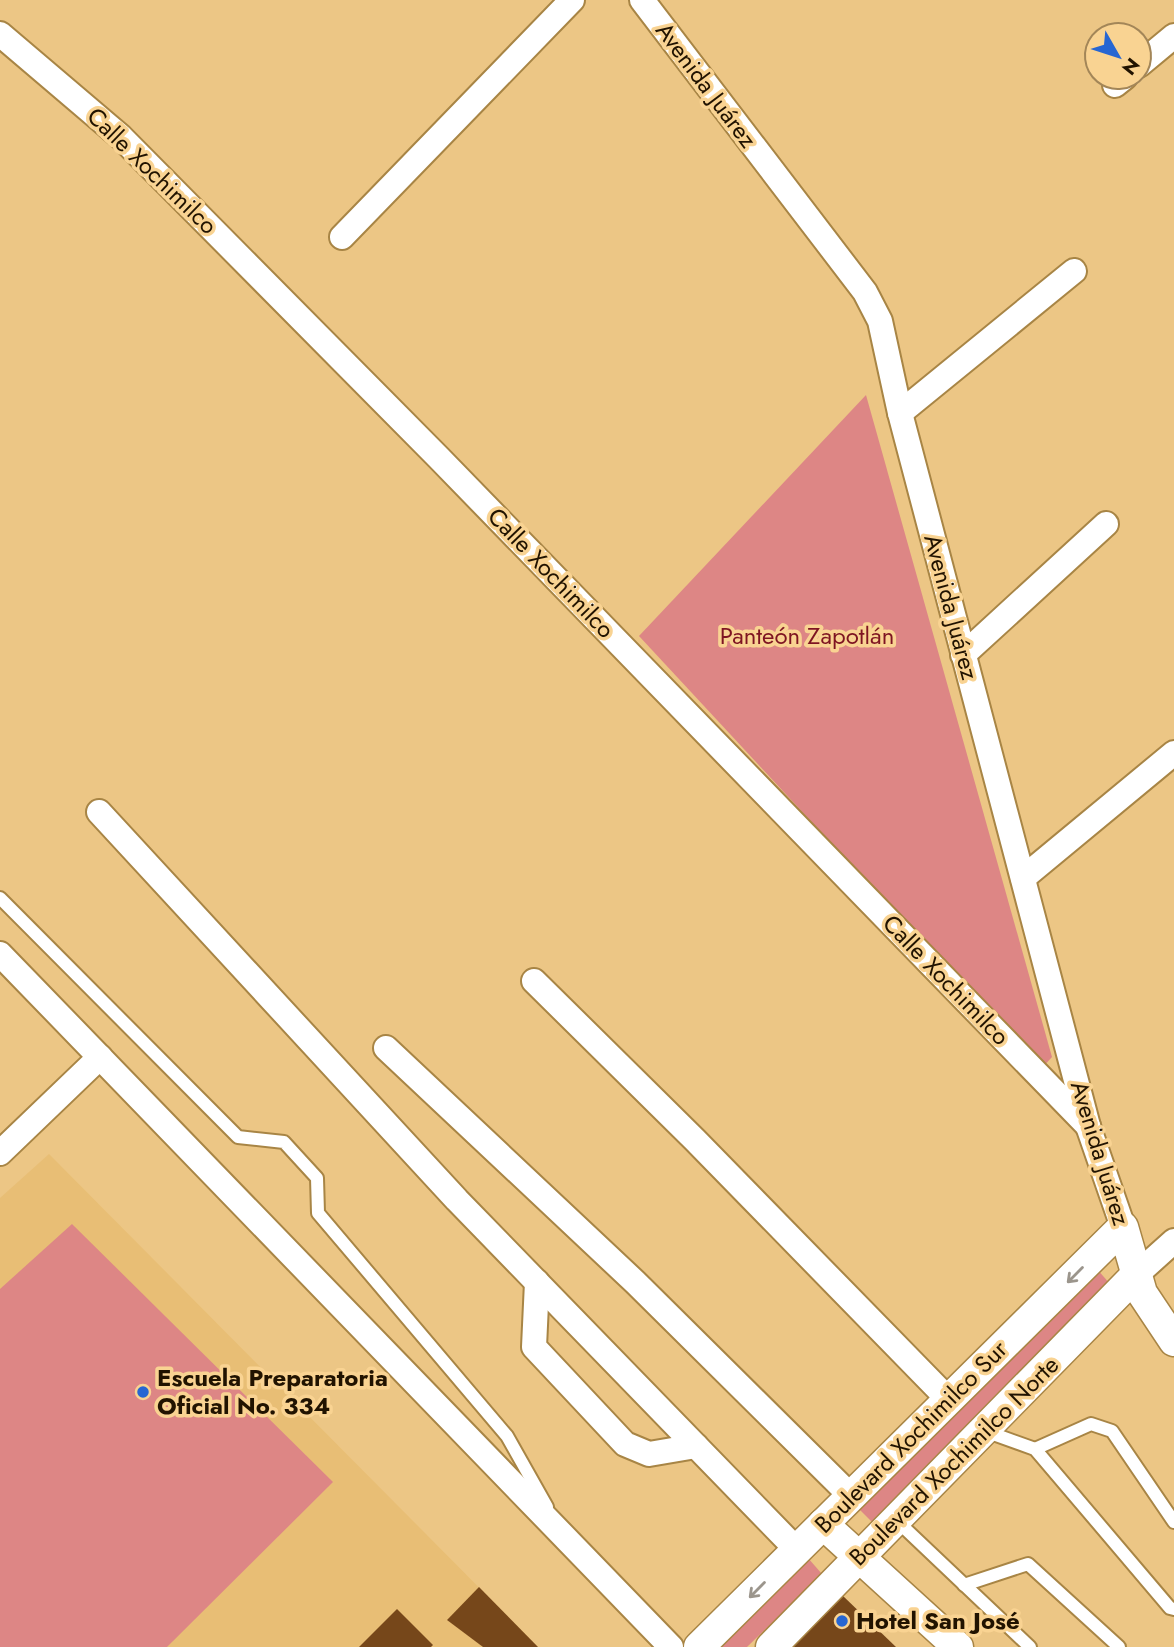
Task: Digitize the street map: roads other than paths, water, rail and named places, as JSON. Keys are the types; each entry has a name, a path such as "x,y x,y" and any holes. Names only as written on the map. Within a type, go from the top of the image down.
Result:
{"street":[{"path":"342,237 572,0"},
{"name":"Avenida Juárez","path":"642,0 865,292 880,321 900,414 1088,1126 1123,1227 1142,1293 1174,1341"},
{"name":"Calle Xochimilco","path":"0,34 131,147 439,458 1088,1126"},
{"path":"1153,53 1174,36"},
{"path":"900,414 1074,271"},
{"path":"963,656 1106,524"},
{"path":"1024,878 1174,753"},
{"path":"99,812 457,1200 797,1550"},
{"path":"0,954 671,1647"},
{"path":"534,981 695,1140 949,1400"},
{"path":"386,1048 635,1282 851,1496"},
{"path":"0,1153 100,1057"},
{"name":"Boulevard Xochimilco Sur","path":"699,1647 1123,1227"},
{"path":"1136,1275 1174,1241"},
{"name":"Boulevard Xochimilco Norte","path":"771,1647 1136,1275"},
{"path":"537,1282 534,1348 625,1444 649,1454 696,1446"},
{"path":"823,1524 958,1647"}],"lane":[{"path":"0,898 238,1137 284,1142 317,1178 318,1213 507,1436 562,1535"},
{"path":"1035,1449 1091,1424 1112,1431 1174,1522"},
{"path":"984,1430 1035,1449 1170,1608 1174,1609"},
{"path":"896,1520 1030,1647"},
{"path":"964,1585 1028,1564 1119,1647"}],"place":[{"name":"Escuela Preparatoria Oficial No. 334","path":"143,1392"},
{"name":"Hotel San José","path":"842,1621"}],"park label":[{"name":"Panteón Zapotlán","path":"807,636"}]}
